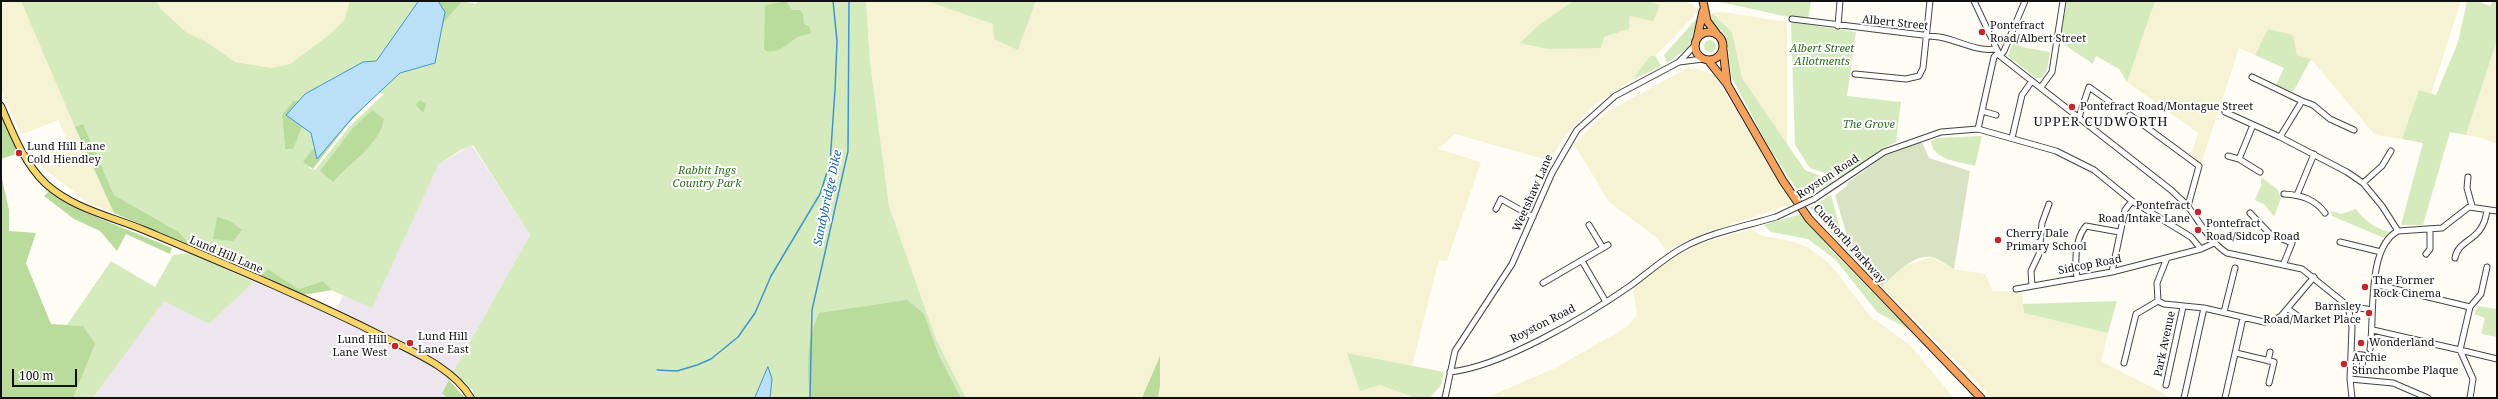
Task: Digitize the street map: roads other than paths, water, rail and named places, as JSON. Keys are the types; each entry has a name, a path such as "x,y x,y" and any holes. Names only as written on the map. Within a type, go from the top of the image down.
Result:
{"highway":[{"name":"Cudworth Parkway","path":"1703,5 1707,21 1723,46 1727,84"},
{"name":"Cudworth Parkway","path":"1703,5 1696,41 1697,52 1706,59 1727,84 1782,181 1809,219 1981,398"},
{"path":"1696,41 1708,32 1716,34"},
{"path":"1706,59 1720,54 1723,46"}],"main road":[{"name":"Lund Hill Lane","path":"1,106 23,154 34,171 67,199 90,211 143,230 352,321 417,354 453,376 471,398"}],"street":[{"path":"1838,26 1840,1"},
{"path":"1855,74 1916,78 1922,72 1930,1"},
{"path":"1974,1 1997,53 2171,190 2188,206 2214,243 2228,253 2284,263 2302,269 2314,277 2348,306 2372,310"},
{"path":"1978,129 1994,58 1997,53 2004,51 2025,1"},
{"path":"2041,88 2052,72 2064,1"},
{"name":"Albert Street","path":"1792,19 1956,40 1982,50 1997,53"},
{"name":"Weetshaw Lane","path":"1679,62 1696,41"},
{"name":"Weetshaw Lane","path":"1445,398 1455,351 1500,286 1562,153 1577,130 1615,96 1679,62 1706,59"},
{"path":"2252,77 2313,105 2330,119 2354,130"},
{"path":"2012,138 2022,95 2032,81"},
{"path":"2078,117 2089,87 2110,102"},
{"path":"2280,137 2302,101"},
{"path":"1982,110 1996,115"},
{"path":"2225,112 2280,137 2347,172 2363,184 2398,231"},
{"path":"2130,115 2199,166 2188,206"},
{"path":"2239,160 2253,125"},
{"name":"Royston Road","path":"1450,372 1463,370 1480,364 1528,344 1606,302 1664,258 1685,247 1711,236 1776,217 1814,199 1884,152 1941,132 1978,129 2056,151 2094,170 2132,201 2191,237 2201,249"},
{"path":"2363,184 2382,166 2391,151"},
{"path":"2297,195 2314,154"},
{"path":"2228,156 2239,160 2260,172"},
{"path":"2468,177 2467,188 2472,206"},
{"path":"2284,194 2297,195 2319,205 2325,213"},
{"path":"1496,209 1501,199 1533,217"},
{"path":"2112,272 2119,232 2125,210 2132,201"},
{"path":"2032,286 2031,271 2039,254 2042,223 2049,204"},
{"path":"2370,349 2374,330 2372,310 2374,284 2381,252 2387,240 2398,231 2442,228 2462,210 2472,206 2497,211"},
{"path":"2455,258 2459,248 2480,232 2484,226 2487,210"},
{"path":"2250,213 2270,234 2292,243 2284,263"},
{"path":"1543,283 1606,247 1589,225"},
{"path":"2077,278 2075,263 2082,230 2086,226 2119,232"},
{"path":"2426,254 2430,249 2430,229"},
{"path":"2340,242 2381,252"},
{"path":"2201,249 2214,243"},
{"name":"Sidcop Road","path":"2016,289 2112,272 2201,249"},
{"path":"2124,363 2136,314 2158,301 2157,282 2167,258"},
{"path":"1582,261 1606,302"},
{"path":"2470,398 2473,379 2460,350 2470,307 2481,294 2487,267"},
{"path":"2224,312 2235,268"},
{"name":"Park Avenue","path":"2158,301 2183,307 2204,308 2264,322 2273,321 2288,309 2314,277"},
{"path":"2374,284 2470,307"},
{"path":"2348,306 2352,327 2350,379 2352,398"},
{"name":"Park Avenue","path":"2166,385 2183,307"},
{"path":"2184,398 2204,308"},
{"path":"2288,309 2298,316"},
{"path":"2225,398 2243,318"},
{"path":"2374,330 2497,359"},
{"path":"2268,361 2270,352"},
{"path":"2236,353 2274,362 2269,384"},
{"path":"2352,354 2364,355 2362,371"},
{"path":"2350,379 2393,383 2428,398"}],"water":[{"path":"419,1 438,1 445,12 435,63 400,73 353,117 317,159 311,133 286,115 305,94 363,62 376,61"},
{"path":"768,367 772,379 770,398 755,398"}],"waterway":[{"path":"657,370 677,371 697,365 711,359 738,337 755,313 771,276 820,194 830,163 835,90 837,41 833,1"},
{"name":"Sandybridge Dike","path":"810,398 812,310 848,151 849,1"}],"place":[{"name":"Pontefract Road/Albert Street","path":"1982,32"},
{"name":"Pontefract Road/Montague Street","path":"2072,107"},
{"name":"Lund Hill Lane Cold Hiendley","path":"19,153"},
{"name":"Pontefract Road/Intake Lane","path":"2198,212"},
{"name":"Pontefract Road/Sidcop Road","path":"2198,230"},
{"name":"Cherry Dale Primary School","path":"1998,240"},
{"name":"The Former Rock Cinema","path":"2365,287"},
{"name":"Barnsley Road/Market Place","path":"2369,313"},
{"name":"Lund Hill Lane East","path":"410,343"},
{"name":"Wonderland","path":"2361,343"},
{"name":"Lund Hill Lane West","path":"395,346"},
{"name":"Archie Stinchcombe Plaque","path":"2344,364"}],"district":[{"name":"UPPER CUDWORTH","path":"2101,122"}],"park label":[{"name":"Albert Street Allotments","path":"1822,55"},
{"name":"The Grove","path":"1869,125"},
{"name":"Rabbit Ings Country Park","path":"707,177"}]}
